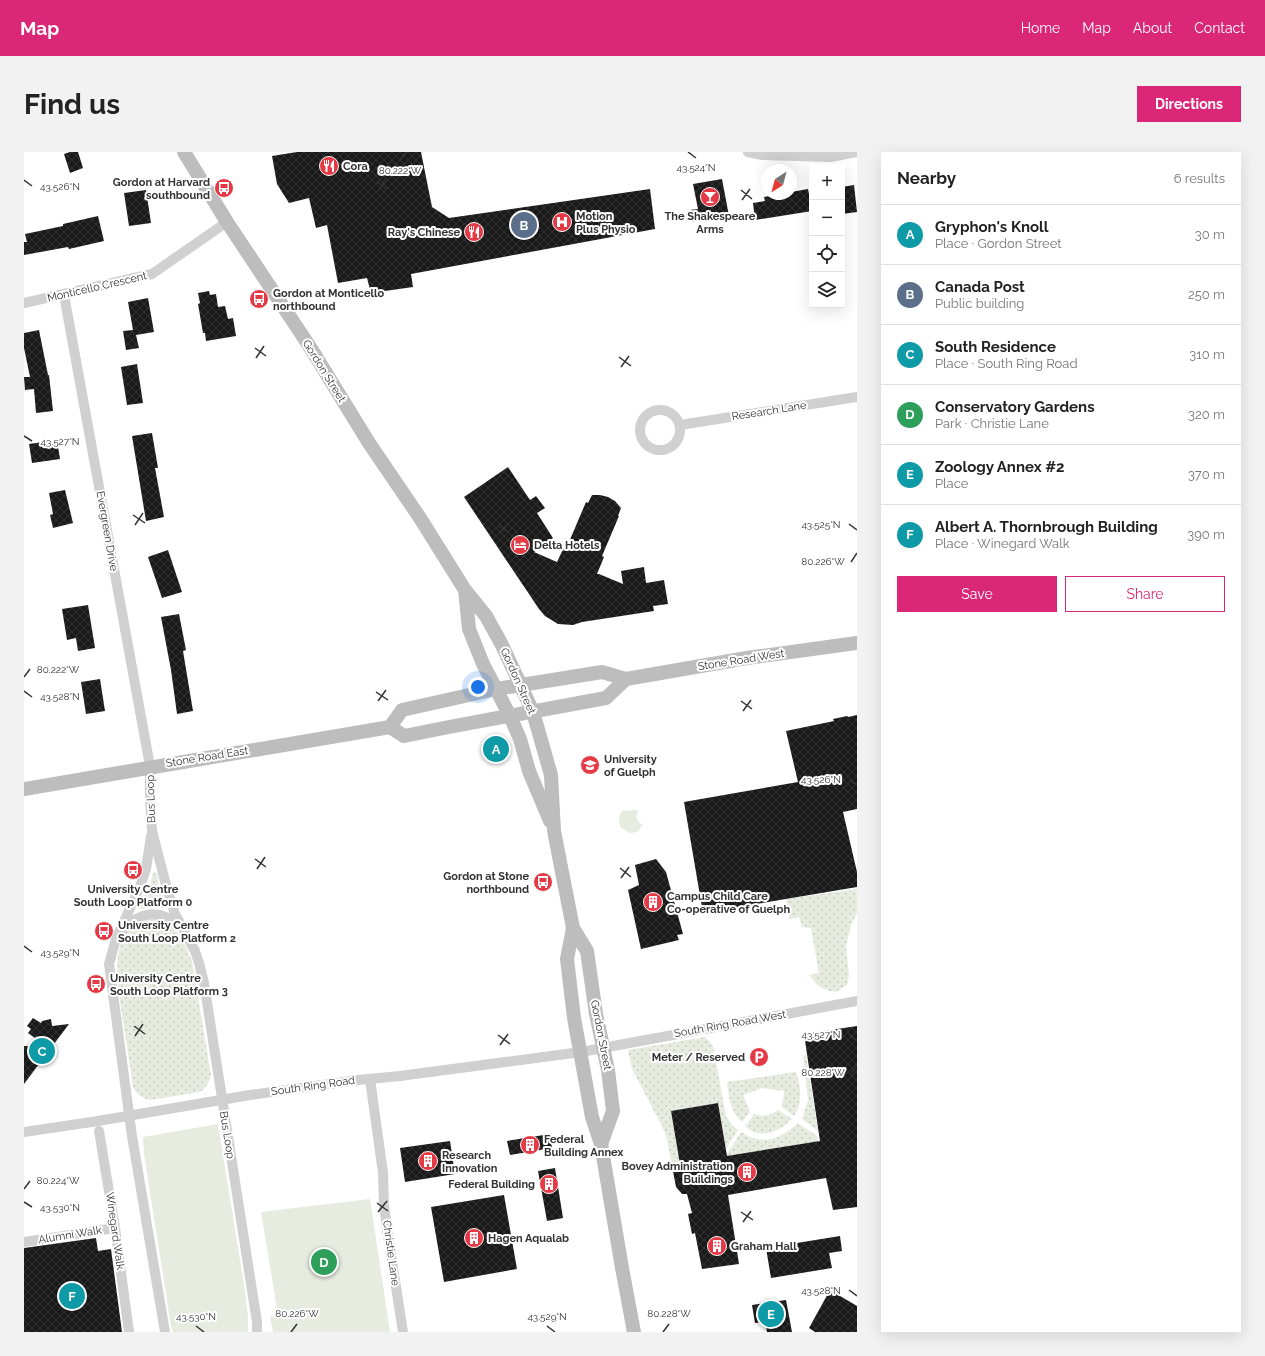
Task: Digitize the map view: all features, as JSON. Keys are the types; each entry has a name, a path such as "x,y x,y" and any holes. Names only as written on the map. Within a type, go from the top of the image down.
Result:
{"main road":[{"name":"Gordon Street","path":"184,152 227,222 310,347 369,443 420,518 465,590 486,616 502,645 533,712 551,775 554,830 573,928 587,951 596,1014 608,1070 613,1111 601,1144"},
{"name":"Gordon Street","path":"465,590 469,629 483,664 510,716 520,739 529,771 554,830"},
{"name":"Stone Road West","path":"496,689 602,672 626,680 747,658 857,643"},
{"path":"496,689 402,710 390,727 404,736 449,726 606,698 626,680"},
{"name":"Stone Road East","path":"24,789 150,766 390,727"},
{"name":"Gordon Street","path":"573,928 567,959 574,1018 592,1117 601,1144 634,1332"}],"street":[{"path":"748,152 762,155 831,157 857,152"},
{"name":"Monticello Crescent","path":"24,303 152,274 227,222"},
{"name":"Evergreen Drive","path":"64,295 150,766"},
{"name":"Research Lane","path":"680,425 857,397"},
{"path":"655,410 668,411 677,419 680,425 678,439 672,446 665,449 657,450 650,447 641,436 641,423 650,412 655,410"},
{"name":"Bus Loop","path":"150,766 152,831 175,914 189,939 199,963 204,982 257,1322 257,1332"},
{"name":"Bus Loop","path":"152,831 146,869 141,884 116,939 109,964 132,1136 165,1332"},
{"name":"Bus Loop","path":"116,939 130,922 150,914 157,914 172,920 189,939"},
{"name":"South Ring Road West","path":"604,1048 857,1001"},
{"name":"South Ring Road","path":"24,1132 130,1116 250,1095 604,1048"},
{"name":"Christie Lane","path":"370,1079 383,1172 384,1205 387,1229 403,1332"},
{"name":"Winegard Walk","path":"99,1131 115,1228 129,1332"},
{"name":"Alumni Walk","path":"24,1242 115,1228"}],"shaded area":[{"path":"637,810 637,819 643,825 637,832 630,833 620,827 619,816 622,811"},
{"path":"154,872 157,873 159,888 166,903 163,908 155,907 139,909 140,902 150,885"},
{"path":"857,889 857,913 851,925 846,946 849,975 847,985 836,992 823,989 809,975 819,973 811,928 802,927 799,917 790,919 786,899"},
{"path":"147,919 160,919 171,925 180,936 192,961 211,1075 207,1085 200,1092 150,1100 140,1096 133,1088 120,1003 117,972 121,943 125,935 139,922"},
{"path":"705,1037 713,1046 726,1116 731,1124 738,1130 723,1153 725,1144 718,1103 672,1111 678,1152 699,1160 672,1166 667,1139 662,1126 632,1069 628,1050"},
{"path":"806,1055 818,1131 802,1119 808,1100 803,1056"},
{"path":"796,1072 799,1083 800,1100 794,1116 781,1106 784,1091 762,1088 743,1095 750,1112 742,1122 738,1118 731,1104 727,1082"},
{"path":"778,1110 792,1119 781,1128 762,1134 756,1133 745,1127 754,1114 773,1114"},
{"path":"798,1123 817,1136 820,1157 807,1143 725,1157 741,1132 759,1140 766,1140 783,1134"},
{"path":"218,1124 244,1285 248,1317 248,1332 173,1332 144,1154 143,1137"},
{"path":"370,1199 390,1332 273,1332 270,1317 278,1315 261,1212"}],"building":[{"path":"78,152 83,168 70,173 64,154"},
{"path":"297,152 421,152 432,207 449,218 650,189 655,229 411,274 413,287 371,293 367,278 338,283 327,225 316,228 309,198 289,203 277,184 272,156"},
{"name":"The Shakespeare Arms","path":"722,179 729,216 692,222 690,210 698,209 693,184"},
{"path":"854,185 857,212 845,214 845,186"},
{"path":"808,189 809,211 755,220 753,203 765,200 797,200 797,191"},
{"path":"146,190 151,223 129,226 124,193"},
{"path":"98,216 104,241 69,249 68,247 24,255 24,242 27,242 25,234 63,226 63,224"},
{"path":"209,291 210,295 216,294 218,307 225,306 228,319 233,318 236,336 206,341 205,333 203,333 198,304 200,303 198,293"},
{"path":"148,298 154,332 136,335 139,348 126,350 123,331 133,330 128,302"},
{"path":"39,330 49,375 53,411 36,413 34,389 25,390 24,377 30,377 24,348 24,333"},
{"path":"137,364 143,403 127,405 121,367"},
{"path":"152,433 158,468 155,468 164,517 146,521 132,436"},
{"path":"57,440 60,459 32,463 29,444"},
{"name":"Delta Hotels","path":"508,467 530,500 536,496 545,508 537,513 553,538 534,552 557,562 567,541 569,542 586,502 588,503 592,495 608,497 615,501 621,508 602,556 604,557 597,574 623,584 621,571 644,567 646,583 664,580 668,604 653,606 654,611 582,622 573,625 558,624 545,616 464,497"},
{"path":"65,490 73,523 53,528 50,515 53,514 49,493"},
{"path":"168,550 182,592 162,598 148,557"},
{"path":"88,605 95,648 78,651 76,638 67,640 62,609"},
{"path":"179,614 186,650 183,651 193,711 177,714 171,670 161,617"},
{"path":"100,679 105,711 86,714 81,682"},
{"path":"857,715 857,809 843,812 857,872 857,887 703,913 684,802 798,782 786,731 834,721 833,719"},
{"name":"Campus Child Care Co-operative of Guelph","path":"656,859 666,872 683,934 677,935 679,940 641,949 628,890 639,885 635,865"},
{"path":"33,1018 41,1023 42,1021 51,1019 52,1026 69,1024 24,1084 24,1046 46,1046 28,1033 31,1029 27,1026"},
{"path":"857,1026 857,1207 833,1210 826,1178 728,1195 739,1264 702,1269 695,1233 692,1234 688,1214 692,1213 687,1194 682,1194 676,1187 672,1166 680,1164 671,1111 718,1103 727,1156 820,1141 804,1034"},
{"name":"Federal Building Annex","path":"550,1134 552,1148 510,1155 507,1141"},
{"name":"Research Innovation","path":"450,1141 455,1174 405,1182 400,1148"},
{"name":"Federal Building","path":"555,1168 563,1218 547,1221 538,1171"},
{"name":"Hagen Aqualab","path":"504,1195 517,1269 444,1282 431,1207"},
{"path":"840,1236 842,1251 829,1253 832,1268 771,1278 766,1248"},
{"path":"96,1238 98,1251 111,1249 122,1332 24,1332 24,1248"},
{"path":"830,1290 857,1306 857,1332 815,1332 809,1328"},
{"path":"786,1300 792,1332 767,1332 765,1322 755,1323 752,1305"}],"place":[{"name":"Cora","path":"329,166"},
{"name":"Gordon at Harvard southbound","path":"224,188"},
{"name":"The Shakespeare Arms","path":"710,197"},
{"name":"Motion Plus Physio","path":"562,222"},
{"name":"Canada Post","path":"524,225"},
{"name":"Ray's Chinese","path":"474,232"},
{"name":"Gordon at Monticello northbound","path":"259,299"},
{"name":"Delta Hotels","path":"520,545"},
{"name":"Gryphon's Knoll","path":"496,749"},
{"name":"University of Guelph","path":"590,765"},
{"name":"University Centre South Loop Platform 0","path":"133,870"},
{"name":"Gordon at Stone northbound","path":"543,882"},
{"name":"Campus Child Care Co-operative of Guelph","path":"653,902"},
{"name":"University Centre South Loop Platform 2","path":"104,931"},
{"name":"University Centre South Loop Platform 3","path":"96,984"},
{"name":"South Residence","path":"42,1051"},
{"name":"Meter / Reserved","path":"759,1057"},
{"name":"Federal Building Annex","path":"530,1145"},
{"name":"Research Innovation","path":"428,1161"},
{"name":"Bovey Administration Buildings","path":"747,1172"},
{"name":"Federal Building","path":"549,1184"},
{"name":"Hagen Aqualab","path":"474,1238"},
{"name":"Graham Hall","path":"717,1246"},
{"name":"Conservatory Gardens","path":"324,1262"},
{"name":"Albert A. Thornbrough Building","path":"72,1296"},
{"name":"Zoology Annex #2","path":"771,1314"}]}
